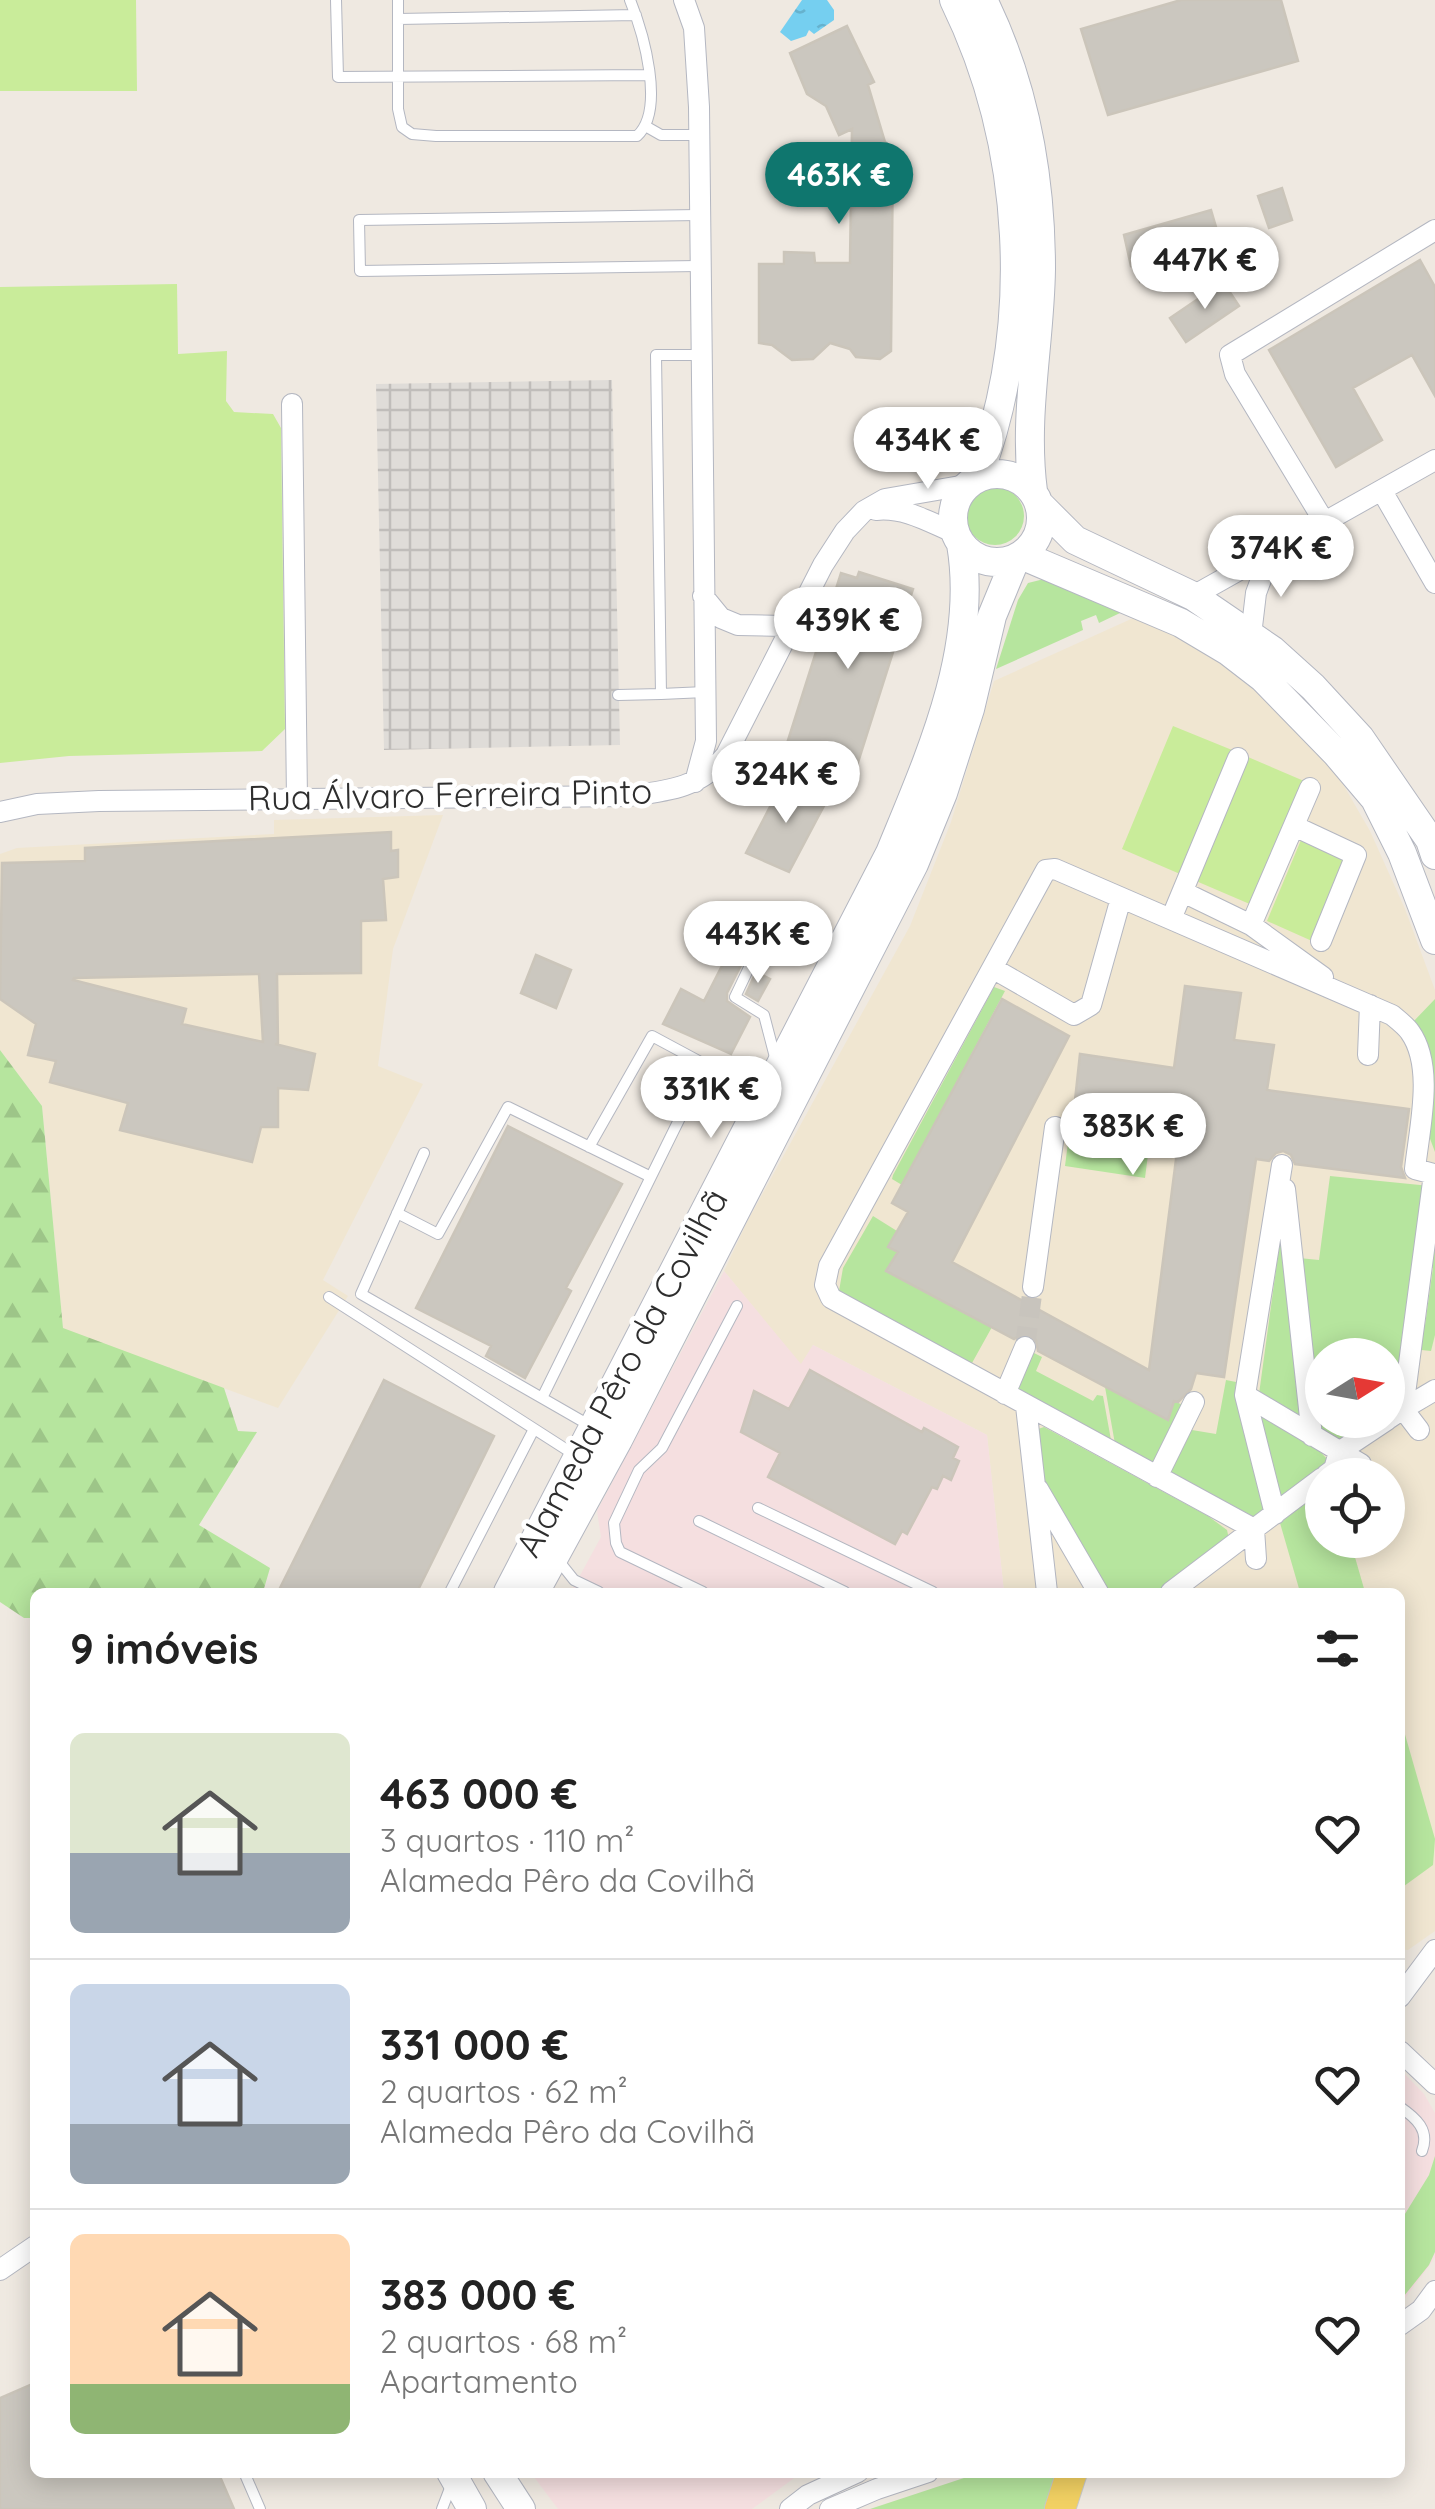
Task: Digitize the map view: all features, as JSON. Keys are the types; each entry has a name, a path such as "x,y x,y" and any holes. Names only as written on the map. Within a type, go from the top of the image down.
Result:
{"main road":[{"path":"954,0 985,70 999,121 1015,270 1004,378 992,437 972,481 954,507 958,538 972,555 1001,562 1018,557 1039,533 1028,438 1041,270 1033,162 1025,115 1009,60 983,0"},
{"path":"972,481 993,473 1022,480 1075,540 1193,596 1252,636 1313,687 1360,738 1430,840 1435,854"},
{"name":"Alameda Pêro da Covilhã","path":"510,1588 890,854 918,784 954,672 965,608 958,538"},
{"path":"1018,557 1181,623 1228,651 1262,678 1336,753 1374,799 1402,853 1435,940"},
{"name":"Alameda Pêro da Covilhã","path":"537,1588 618,1440 889,915 943,793 970,709 992,616 1018,557"},
{"path":"454,2478 472,2509"},
{"path":"501,2478 521,2509"},
{"path":"1060,2509 1070,2478"}],"street":[{"path":"684,0 694,28 699,135 706,741 696,782"},
{"path":"1325,523 1235,374 1230,355 1435,230"},
{"path":"292,404 297,799"},
{"path":"1193,596 1435,460"},
{"name":"Rua Álvaro Ferreira Pinto","path":"0,812 37,804 628,796 670,791 712,772 726,755 823,565 845,531 884,499 972,481"},
{"path":"1382,491 1435,583"},
{"path":"864,512 892,508 908,512 958,538"},
{"path":"1252,636 1256,593 1270,554"},
{"path":"704,596 721,618 738,625 784,626 798,616"},
{"path":"1171,919 1238,758"},
{"path":"1252,925 1310,788"},
{"path":"1294,826 1356,856 1321,941"},
{"path":"1254,1529 832,1298 824,1284 829,1266 1046,870 1056,868 1370,1005 1392,1015 1412,1034 1421,1056 1424,1084 1415,1168 1434,1174 1405,1341"},
{"path":"1182,892 1252,925 1348,996"},
{"path":"994,969 1074,1016 1090,1006 1121,898"},
{"path":"1368,1055 1370,1005"},
{"path":"1033,1287 1055,1127"},
{"path":"1275,1514 1245,1396 1282,1165 1305,1373"},
{"path":"1005,1394 1025,1347"},
{"path":"1405,1408 1435,1390"},
{"path":"1245,1396 1305,1432"},
{"path":"1157,1478 1194,1402"},
{"path":"1026,1406 1047,1588"},
{"path":"1405,1423 1419,1430"},
{"path":"1315,1438 1350,1458"},
{"path":"1337,1458 1339,1452 1360,1438"},
{"path":"1034,1483 1096,1588"},
{"path":"1176,1588 1305,1491"},
{"path":"1254,1529 1256,1559"},
{"path":"1405,1990 1435,1950"},
{"path":"1405,2055 1435,2084"},
{"path":"0,2270 30,2249"},
{"path":"1405,2321 1435,2292"},
{"path":"790,2509 846,2478"},
{"path":"830,2509 910,2478"}],"lane":[{"path":"336,0 338,78 648,75"},
{"path":"398,0 402,127 412,134 636,136 647,126 650,114 643,40 630,0"},
{"path":"398,19 636,15"},
{"path":"647,126 661,135 699,135"},
{"path":"698,215 359,220 360,271 698,266"},
{"path":"661,694 656,355 699,355"},
{"path":"618,695 705,692"},
{"path":"778,1072 764,1015 735,997 756,955 789,957 844,946"},
{"path":"589,1146 652,1036 706,1065 753,1121"},
{"path":"542,1398 706,1065"},
{"path":"397,1213 438,1234 508,1107 650,1176"},
{"path":"424,1152 361,1294 595,1428"},
{"path":"329,1297 579,1458"},
{"path":"695,1588 620,1552 614,1523 638,1470 662,1448 737,1306"},
{"path":"452,1588 534,1429"},
{"path":"758,1508 924,1588"},
{"path":"698,1521 837,1588"},
{"path":"556,1552 565,1572 591,1588"},
{"path":"1405,2112 1423,2128 1426,2142 1422,2151"},
{"path":"247,2478 260,2509"},
{"path":"442,2509 451,2478"}],"shaded area":[{"path":"612,380 620,745 384,750 376,384"},
{"path":"1151,610 1188,630 1303,730 1340,779 1370,831 1435,990 1435,1931 1408,1950 1405,1588 1004,1588 987,1435 813,1345 801,1365 724,1271 747,1222 910,926 951,822 994,681"},
{"path":"443,815 393,949 378,1066 423,1084 323,1280 348,1296 278,1408 63,1329 42,1106 0,1050 0,854 17,848 274,834 274,820"},
{"path":"724,1271 801,1364 813,1345 987,1435 1004,1588 573,1588 601,1537 597,1511"},
{"path":"1405,2074 1435,2113 1435,2258 1405,2298"},
{"path":"535,2478 794,2478 752,2509 558,2509"}],"green space":[{"path":"0,0 136,0 137,91 0,91"},
{"path":"177,284 178,354 227,351 226,401 234,412 273,414 281,428 285,729 262,751 69,756 0,763 0,287"},
{"path":"995,487 1016,495 1024,516 1016,537 995,545 974,537 966,516 974,495"},
{"path":"1052,577 1139,604 1099,623 1096,615 1081,621 1083,630 996,669 1018,600 1028,583"},
{"path":"1173,726 1232,750 1180,874 1122,849"},
{"path":"1248,757 1304,781 1252,905 1196,881"},
{"path":"1301,840 1346,859 1312,941 1267,921"},
{"path":"994,987 1005,991 902,1185 892,1179 893,1175"},
{"path":"1435,999 1435,1152 1426,1128 1412,1023"},
{"path":"0,1050 42,1106 63,1328 224,1388 238,1431 257,1432 199,1525 270,1568 264,1588 30,1588 30,1618 0,1602"},
{"path":"1070,1127 1150,1139 1145,1178 1065,1166"},
{"path":"1330,1176 1430,1186 1405,1371 1405,1338 1308,1338 1299,1258 1319,1260"},
{"path":"1435,1177 1435,1335 1431,1351 1412,1349 1425,1325 1433,1268 1424,1266"},
{"path":"873,1216 897,1231 889,1246 898,1252 887,1270 992,1327 972,1363 839,1291 843,1268"},
{"path":"1281,1233 1305,1419 1259,1394"},
{"path":"1032,1352 1042,1357 1036,1371 1093,1401 1097,1395 1103,1396 1111,1440 1016,1389"},
{"path":"1226,1380 1236,1382 1266,1513 1254,1517 1170,1472 1186,1429 1216,1434"},
{"path":"1105,1387 1167,1420 1174,1401 1185,1406 1156,1464 1115,1444"},
{"path":"1250,1410 1316,1447 1326,1458 1305,1458 1305,1486 1276,1510"},
{"path":"1044,1427 1208,1516 1227,1530 1229,1539 1170,1588 1100,1588 1041,1481 1038,1429"},
{"path":"1305,1503 1305,1558 1355,1558 1364,1588 1299,1588 1280,1523"},
{"path":"1405,1734 1435,1839 1433,1865 1405,1885"},
{"path":"1435,2156 1435,2252 1405,2295 1405,2214 1429,2175"},
{"path":"964,2478 1058,2478 1051,2509 870,2509"}],"water":[{"path":"802,0 827,0 834,10 834,20 814,34 809,30 806,36 791,41 780,32"}],"building":[{"path":"1181,0 1281,0 1298,61 1108,115 1081,29"},
{"path":"847,26 874,82 868,85 885,142 893,149 891,351 880,359 856,357 850,349 830,343 813,359 792,360 772,345 759,343 759,264 784,264 784,252 814,253 815,263 850,263 852,129 839,135 826,106 807,94 790,53"},
{"path":"1282,188 1292,220 1269,228 1258,196"},
{"path":"1211,210 1216,227 1207,229 1215,254 1206,256 1209,260 1140,282 1136,265 1131,266 1124,235"},
{"path":"1420,260 1435,287 1435,396 1412,355 1353,388 1382,440 1336,467 1269,350"},
{"path":"1223,282 1239,306 1186,342 1170,318"},
{"path":"859,572 913,589 854,775 784,753 841,573 857,578"},
{"path":"785,778 826,802 789,872 746,853"},
{"path":"391,832 391,851 398,850 398,877 383,879 386,920 361,921 361,973 277,974 275,1044 315,1054 308,1090 278,1088 278,1127 261,1127 252,1162 120,1130 128,1103 50,1082 56,1061 28,1055 36,1024 0,999 2,863 85,861 85,848","holes":["259,974 263,1042 182,1024 186,1009 73,980"]},
{"path":"536,955 571,970 556,1008 521,993"},
{"path":"726,958 741,965 727,1001 750,1017 731,1054 663,1024 681,989 704,1001"},
{"path":"756,972 770,979 758,1001 746,994"},
{"path":"1185,986 1241,993 1234,1040 1274,1045 1267,1090 1409,1109 1401,1167 1405,1178 1295,1164 1291,1155 1283,1151 1269,1161 1256,1159 1224,1377 1196,1373 1191,1389 1178,1402 1174,1401 1168,1420 1038,1351 1031,1335 1022,1334 1014,1339 886,1271 898,1252 888,1247 908,1212 892,1203 1002,999 1069,1036 952,1262 1149,1370 1179,1136 1073,1119 1080,1054 1174,1068"},
{"path":"508,1126 622,1184 566,1288 571,1291 525,1378 486,1356 491,1346 416,1308"},
{"path":"810,1370 922,1432 924,1428 958,1447 953,1458 959,1461 951,1480 943,1476 937,1489 932,1487 907,1534 902,1531 895,1544 768,1477 780,1453 741,1432 754,1391 789,1409"},
{"path":"384,1380 494,1436 419,1588 280,1588"},
{"path":"30,2385 30,2478 221,2478 234,2509 0,2509 0,2398"}],"tunnel":[{"path":"1025,1347 1033,1287"}]}
